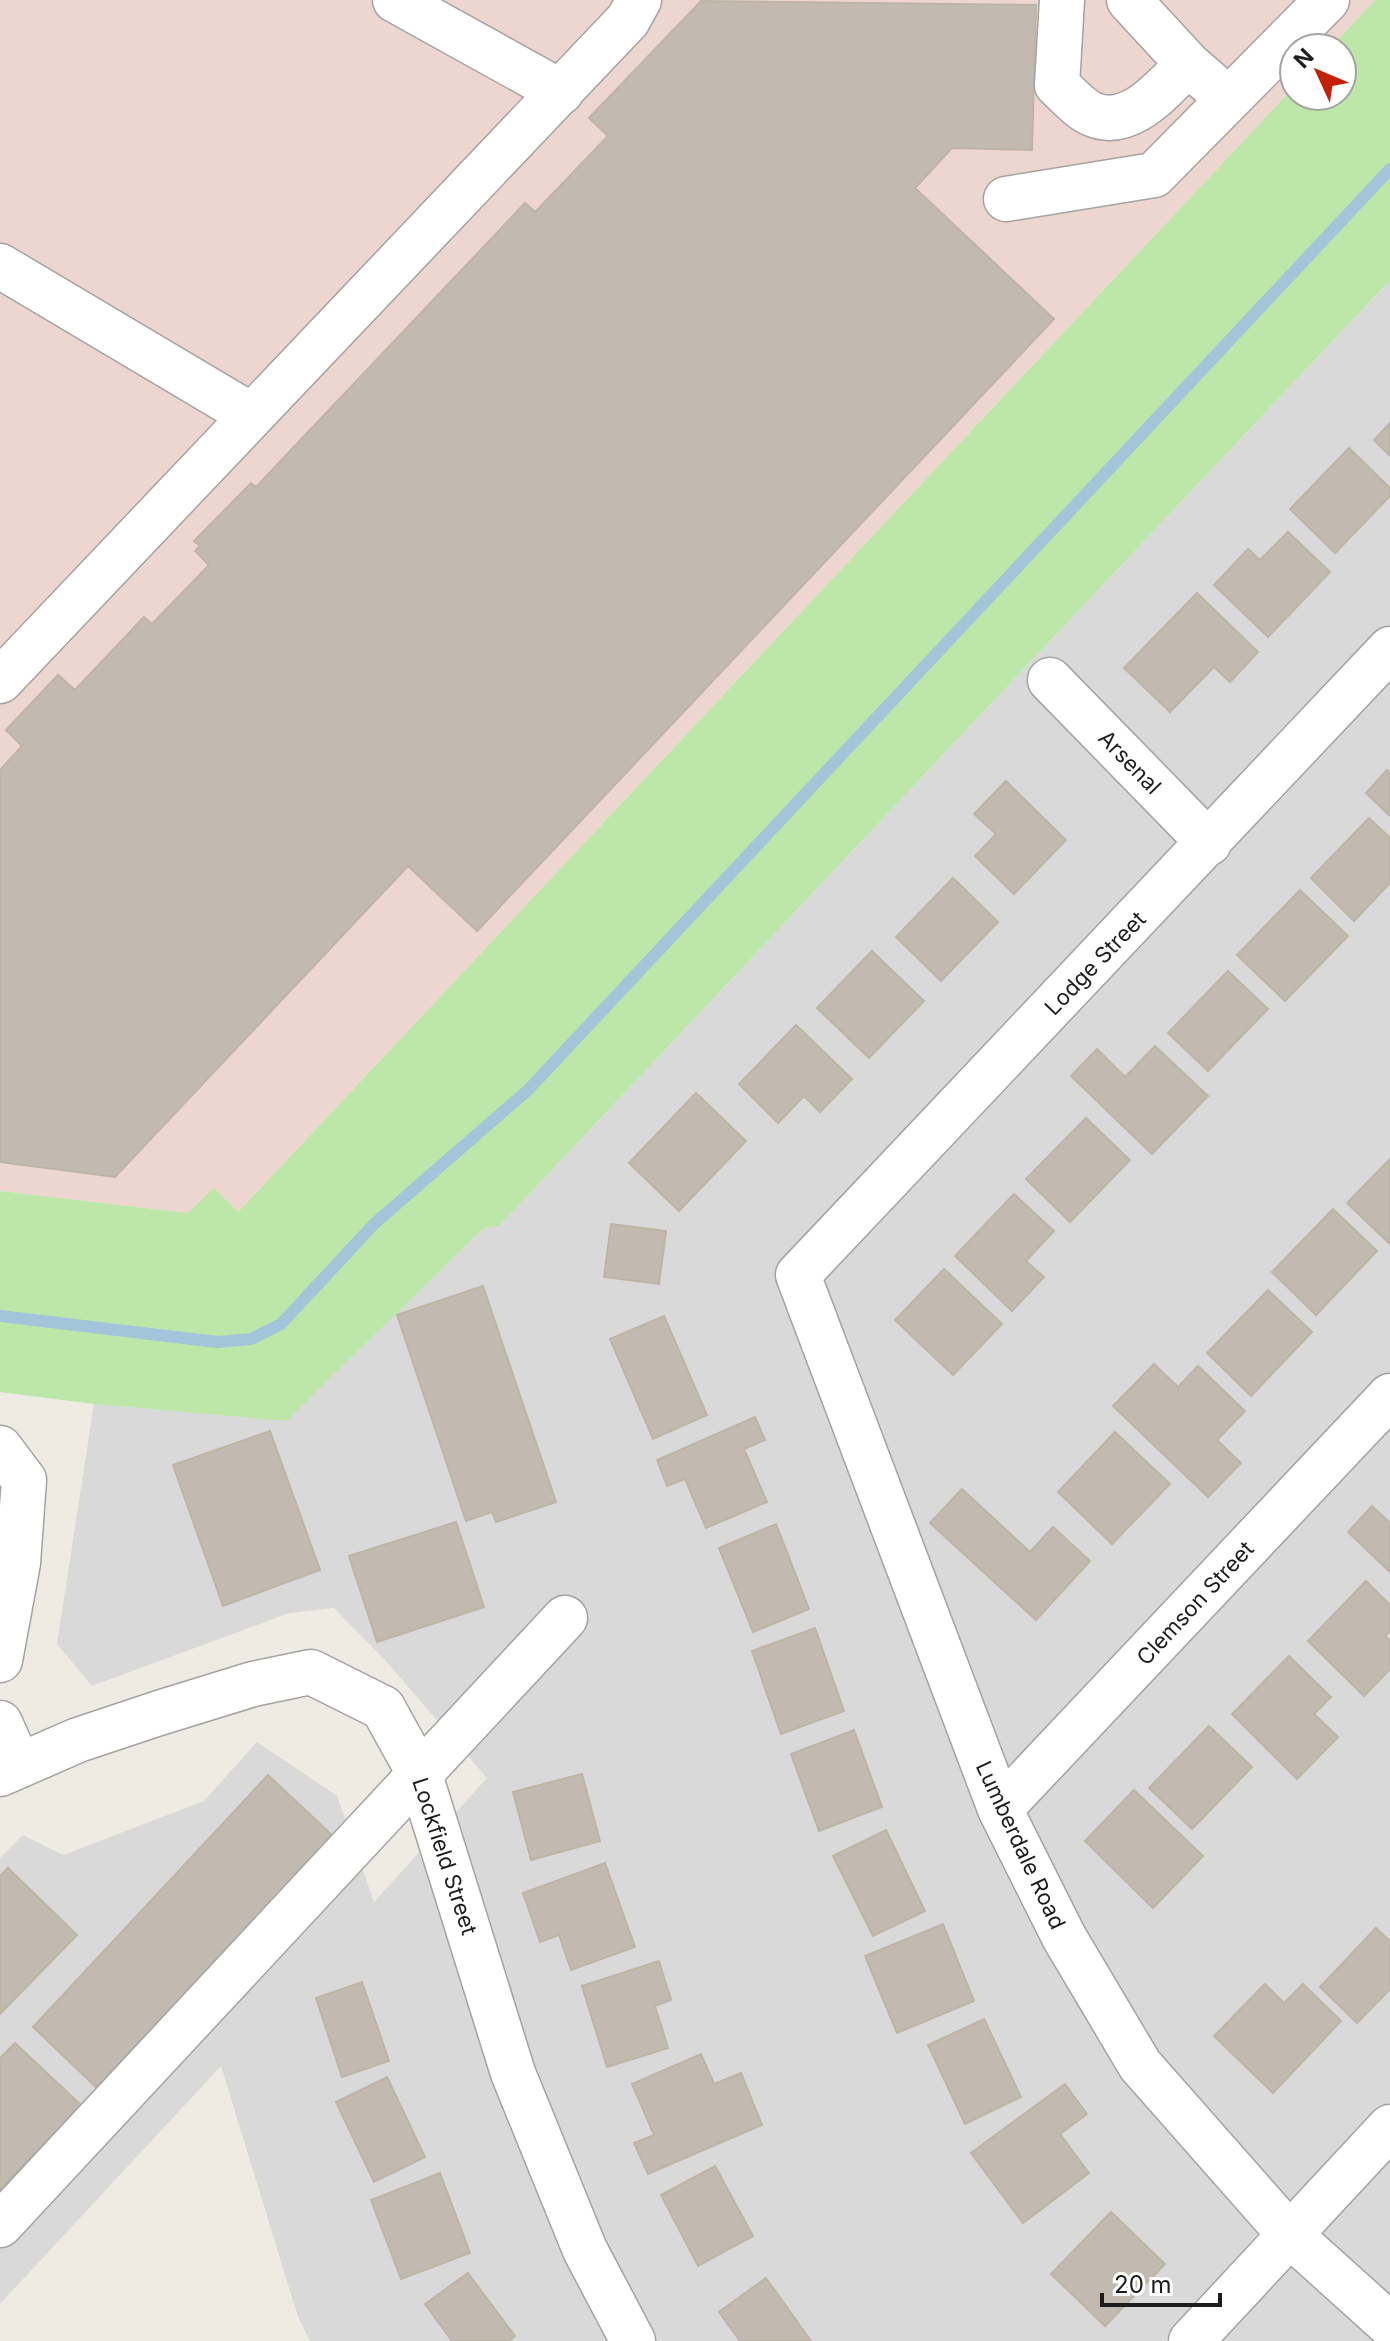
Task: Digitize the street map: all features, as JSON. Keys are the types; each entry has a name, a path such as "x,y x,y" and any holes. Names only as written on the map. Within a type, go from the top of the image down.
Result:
{"street":[{"path":"395,0 561,92"},
{"path":"4,670 561,92 628,20 639,0"},
{"path":"1062,0 1057,85 1092,114 1121,118 1150,100 1188,64"},
{"path":"1129,0 1188,64 1229,100"},
{"path":"1006,199 1154,175 1327,0"},
{"path":"0,266 251,415"},
{"name":"Lodge Street","path":"798,1275 1390,649"},
{"name":"Arsenal","path":"1050,680 1209,843"},
{"name":"Lumberdale Road","path":"798,1275 1000,1809 1064,1937 1140,2065 1289,2234 1390,2325"},
{"name":"Clemson Street","path":"1000,1809 1390,1396"},
{"path":"0,1448 24,1480 18,1563 0,1660"},
{"path":"0,2225 565,1618"},
{"name":"Lockfield Street","path":"9,1770 78,1740 159,1713 253,1684 311,1672 383,1708 420,1775 513,2073 585,2250 633,2341"},
{"path":"0,1723 9,1770"},
{"path":"1191,2341 1390,2127"}],"shaded area":[{"path":"0,0 1375,0 1345,32 1278,32 1278,104 238,1212 188,1213 0,1191"},
{"path":"1390,280 1390,2341 310,2341 298,2317 221,2066 0,2304 0,1858 23,1835 63,1855 204,1801 257,1742 337,1796 374,1902 487,1778 385,1660 334,1608 289,1613 92,1686 57,1644 94,1404 286,1420 483,1229 499,1226"}],"green space":[{"path":"1375,0 1390,0 1390,280 499,1226 483,1229 286,1421 94,1404 0,1392 0,1191 188,1213 214,1188 238,1212 1278,104 1278,112 1358,112 1358,32 1345,32"}],"building":[{"path":"701,1 1036,5 1032,150 952,148 915,188 1054,319 477,931 408,866 115,1177 0,1162 0,770 22,746 6,730 58,675 75,690 144,617 152,624 209,565 195,551 200,546 194,541 251,483 256,487 525,203 535,212 608,136 589,118"},
{"path":"1390,423 1390,456 1374,440"},
{"path":"1349,448 1390,488 1390,496 1335,553 1290,509"},
{"path":"1288,532 1330,572 1268,637 1214,585 1248,549 1260,560"},
{"path":"1197,593 1258,652 1230,682 1214,667 1170,712 1124,668"},
{"path":"1387,770 1390,773 1390,816 1366,793"},
{"path":"1006,781 1066,840 1014,894 975,856 996,834 974,814"},
{"path":"1369,818 1390,838 1390,883 1354,921 1311,878"},
{"path":"953,878 998,922 941,981 896,937"},
{"path":"1300,890 1348,936 1285,1001 1237,955"},
{"path":"872,951 924,1001 869,1058 817,1008"},
{"path":"1228,971 1268,1009 1208,1071 1168,1033"},
{"path":"796,1025 852,1079 820,1112 804,1096 778,1123 739,1084"},
{"path":"1155,1046 1208,1096 1152,1154 1071,1076 1097,1049 1125,1077"},
{"path":"696,1093 746,1141 679,1211 629,1163"},
{"path":"1086,1118 1130,1160 1070,1222 1026,1179"},
{"path":"1390,1159 1390,1244 1347,1203"},
{"path":"1014,1194 1054,1231 1026,1261 1044,1277 1012,1311 955,1256"},
{"path":"1333,1209 1377,1251 1316,1315 1272,1272"},
{"path":"611,1224 666,1231 659,1284 604,1277"},
{"path":"944,1269 1002,1324 953,1375 895,1320"},
{"path":"483,1286 556,1502 496,1522 492,1512 466,1521 397,1315"},
{"path":"1268,1290 1312,1332 1251,1396 1207,1353"},
{"path":"664,1316 707,1415 653,1439 610,1339"},
{"path":"1154,1364 1178,1387 1198,1366 1245,1411 1217,1440 1241,1463 1208,1497 1113,1406"},
{"path":"755,1417 765,1440 744,1449 767,1502 706,1528 685,1479 667,1486 657,1460"},
{"path":"270,1431 320,1570 223,1606 173,1465"},
{"path":"1115,1432 1170,1484 1112,1544 1058,1492"},
{"path":"962,1489 1030,1552 1053,1527 1090,1561 1036,1620 930,1523"},
{"path":"1372,1506 1390,1523 1390,1572 1348,1532"},
{"path":"456,1522 484,1607 377,1642 349,1556"},
{"path":"776,1524 809,1609 753,1632 719,1548"},
{"path":"1366,1581 1390,1605 1390,1631 1385,1636 1390,1641 1390,1669 1364,1696 1308,1641"},
{"path":"815,1628 844,1711 781,1734 752,1651"},
{"path":"1289,1656 1331,1697 1314,1714 1338,1737 1297,1779 1232,1714"},
{"path":"1209,1726 1252,1767 1192,1829 1149,1788"},
{"path":"854,1730 882,1807 819,1831 791,1754"},
{"path":"582,1774 600,1841 531,1860 513,1792"},
{"path":"268,1775 333,1836 97,2088 33,2027"},
{"path":"1134,1790 1203,1856 1153,1908 1085,1841"},
{"path":"886,1830 925,1911 873,1936 833,1856"},
{"path":"605,1863 635,1947 571,1970 559,1935 540,1942 523,1893"},
{"path":"8,1868 77,1935 0,2014 0,1876"},
{"path":"943,1924 974,2001 897,2033 865,1956"},
{"path":"1376,1928 1390,1941 1390,1989 1357,2023 1320,1987"},
{"path":"659,1961 671,2000 655,2006 668,2048 607,2067 582,1986"},
{"path":"362,1982 389,2061 342,2077 316,1998"},
{"path":"1265,1984 1284,2003 1303,1984 1341,2021 1273,2093 1214,2036"},
{"path":"984,2019 1021,2097 965,2124 928,2045"},
{"path":"15,2043 81,2105 0,2190 0,2058"},
{"path":"701,2054 714,2084 741,2073 762,2125 648,2174 634,2143 654,2135 632,2084"},
{"path":"387,2077 425,2157 374,2182 336,2102"},
{"path":"1065,2084 1087,2114 1060,2134 1089,2173 1023,2223 971,2153"},
{"path":"715,2166 753,2236 698,2266 661,2195"},
{"path":"440,2173 470,2253 401,2279 371,2200"},
{"path":"1111,2212 1165,2264 1105,2326 1051,2274"},
{"path":"468,2273 515,2336 509,2341 452,2341 425,2304"},
{"path":"766,2278 811,2341 740,2341 719,2312"}],"waterway":[{"path":"0,1316 217,1342 251,1339 281,1324 374,1224 528,1090 1390,169"}]}
